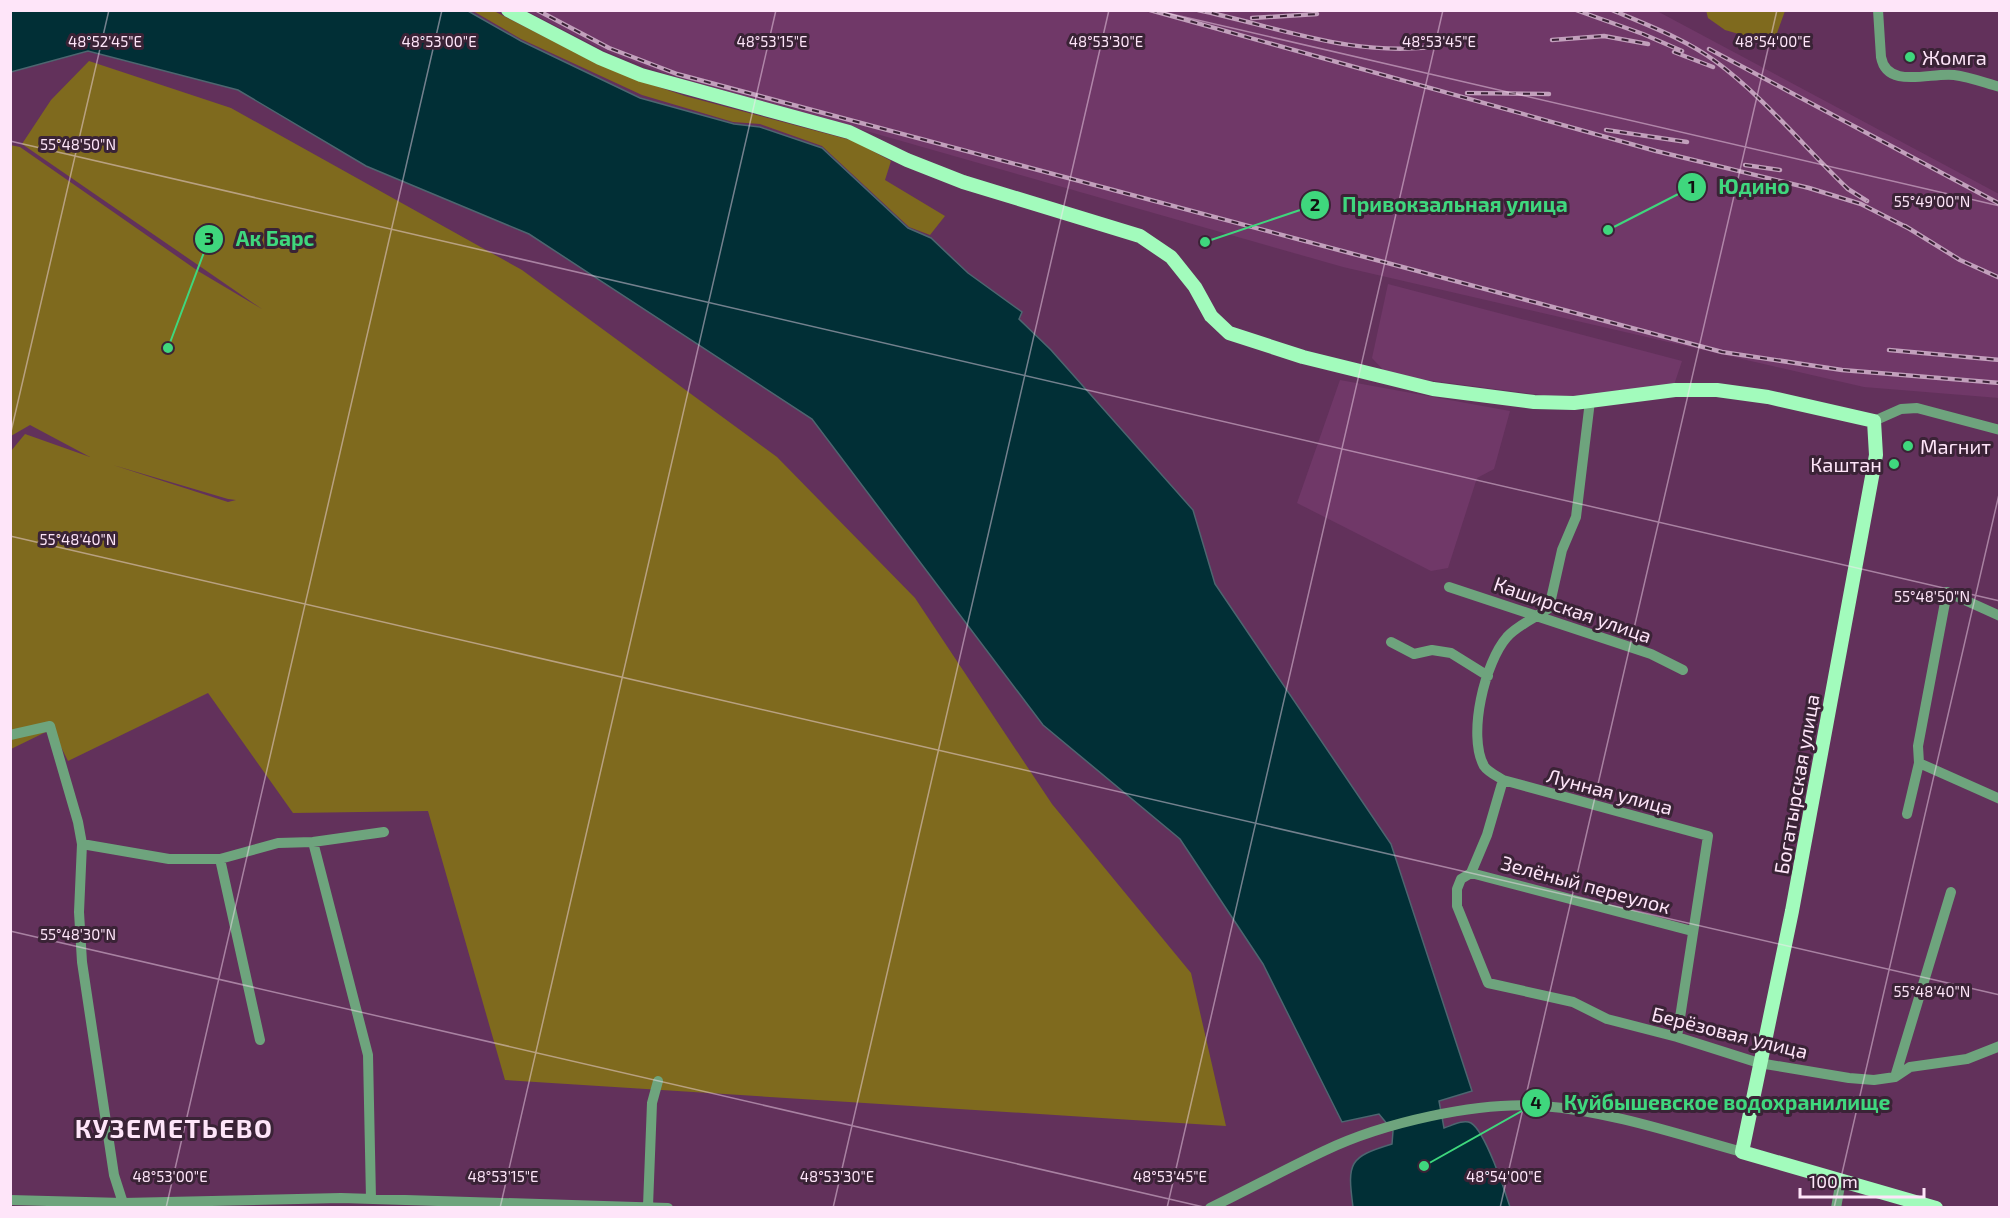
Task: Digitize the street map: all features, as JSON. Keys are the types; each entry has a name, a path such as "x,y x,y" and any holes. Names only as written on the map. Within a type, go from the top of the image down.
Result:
{"main road":[{"path":"508,10 580,48 640,75 849,132 907,160 963,182 1140,236 1171,257 1191,281 1218,323 1229,333 1254,342 1363,374 1434,390 1534,402 1590,401 1675,390 1717,390 1768,397 1874,422"},
{"name":"Богатырская улица","path":"1742,1152 1792,912 1876,455 1874,422"},
{"path":"1742,1152 1936,1208"}],"street":[{"path":"1878,10 1882,64 1890,72 1902,77 1955,75 2000,87"},
{"path":"1471,873 1487,836 1503,780 1486,769 1481,758 1477,720 1488,676 1506,638 1518,627 1549,608 1562,550 1576,517 1590,401"},
{"path":"1874,422 1902,409 1917,408 2000,430"},
{"name":"Каширская улица","path":"1449,587 1651,654 1683,670"},
{"path":"1907,814 1919,763 1918,746 1947,592 1963,597 2000,616"},
{"path":"1391,642 1414,654 1432,650 1451,652 1488,676"},
{"path":"10,735 50,726 78,822 82,844 79,912 82,962 114,1175 123,1203"},
{"path":"1919,763 2000,799"},
{"name":"Лунная улица","path":"1503,780 1708,836 1692,931"},
{"path":"82,844 169,859 220,859 278,843 313,842 384,832"},
{"path":"313,842 368,1055 371,1198"},
{"path":"220,859 260,1040"},
{"name":"Берёзовая улица","path":"1471,873 1461,879 1457,889 1457,906 1488,983 1573,1002 1606,1019 1677,1037 1759,1063 1849,1078 1874,1080 1895,1077 1910,1067 1967,1059 2000,1046"},
{"name":"Зелёный переулок","path":"1471,873 1692,931"},
{"path":"1895,1077 1951,892"},
{"path":"1677,1037 1692,931"},
{"path":"648,1206 651,1103 658,1081"},
{"path":"1210,1208 1326,1150 1375,1132 1451,1112 1500,1106 1571,1109 1742,1152"},
{"path":"1836,1208 1841,1180"},
{"path":"10,1200 196,1204 341,1203 371,1198 472,1205 668,1208"}],"shaded area":[{"path":"1706,10 1785,11 1773,44 1725,30 1708,18"},
{"path":"11,11 468,11 521,41 640,98 734,124 760,127 822,148 908,228 931,238 968,273 1022,312 1019,319 1051,350 1193,510 1215,584 1391,844 1472,1091 1439,1101 1444,1128 1464,1122 1471,1123 1476,1128 1494,1162 1510,1207 1353,1207 1351,1171 1354,1164 1367,1153 1392,1144 1393,1131 1379,1114 1342,1122 1263,964 1180,839 1043,725 812,419 529,234 366,166 238,90 88,51 11,72"},
{"path":"473,11 494,11 596,63 638,80 685,96 854,141 891,161 885,180 945,216 930,235 909,227 822,146 760,124 733,122 642,95 521,39"},
{"path":"527,11 1657,11 1999,194 1999,398 1864,387 1343,267 663,73 605,51"},
{"path":"89,61 231,108 522,270 777,457 915,598 1052,804 1191,973 1226,1126 505,1080 428,811 293,813 208,693 68,761 52,729 11,749 11,451 25,434 90,457 30,425 11,436 10,145 20,147 198,271 262,309 22,144 51,100","holes":["113,465 236,500 228,502"]},
{"path":"1388,284 1682,361 1674,385 1565,398 1388,375 1372,358"},
{"path":"1340,380 1510,411 1494,469 1477,478 1448,568 1431,571 1297,503"}],"railway":[{"path":"537,10 609,48 677,74 1722,352 1842,370 2000,383"},
{"path":"1150,10 1656,151 1809,188 1861,204 1910,229"},
{"path":"1198,10 1347,45 1408,49 1440,46"},
{"path":"1576,10 1682,51"},
{"path":"1612,10 1678,39 1715,61 1767,106 1848,189 1867,201"},
{"path":"1252,18 1317,14"},
{"path":"1552,40 1604,36 1648,44"},
{"path":"1709,49 2000,204"},
{"path":"1674,52 1713,67"},
{"path":"1467,93 1549,94"},
{"path":"1606,130 1687,142"},
{"path":"1745,165 1780,170"},
{"path":"1905,226 1960,260 2000,278"},
{"path":"1889,350 2000,360"}],"place":[{"name":"Жомга","path":"1910,57"},
{"name":"Юдино","path":"1608,230"},
{"name":"Привокзальная улица","path":"1205,242"},
{"name":"Ак Барс","path":"168,348"},
{"name":"Магнит","path":"1908,446"},
{"name":"Каштан","path":"1894,464"},
{"name":"Куйбышевское водохранилище","path":"1424,1166"}],"district":[{"name":"КУЗЕМЕТЬЕВО","path":"174,1127"}]}
